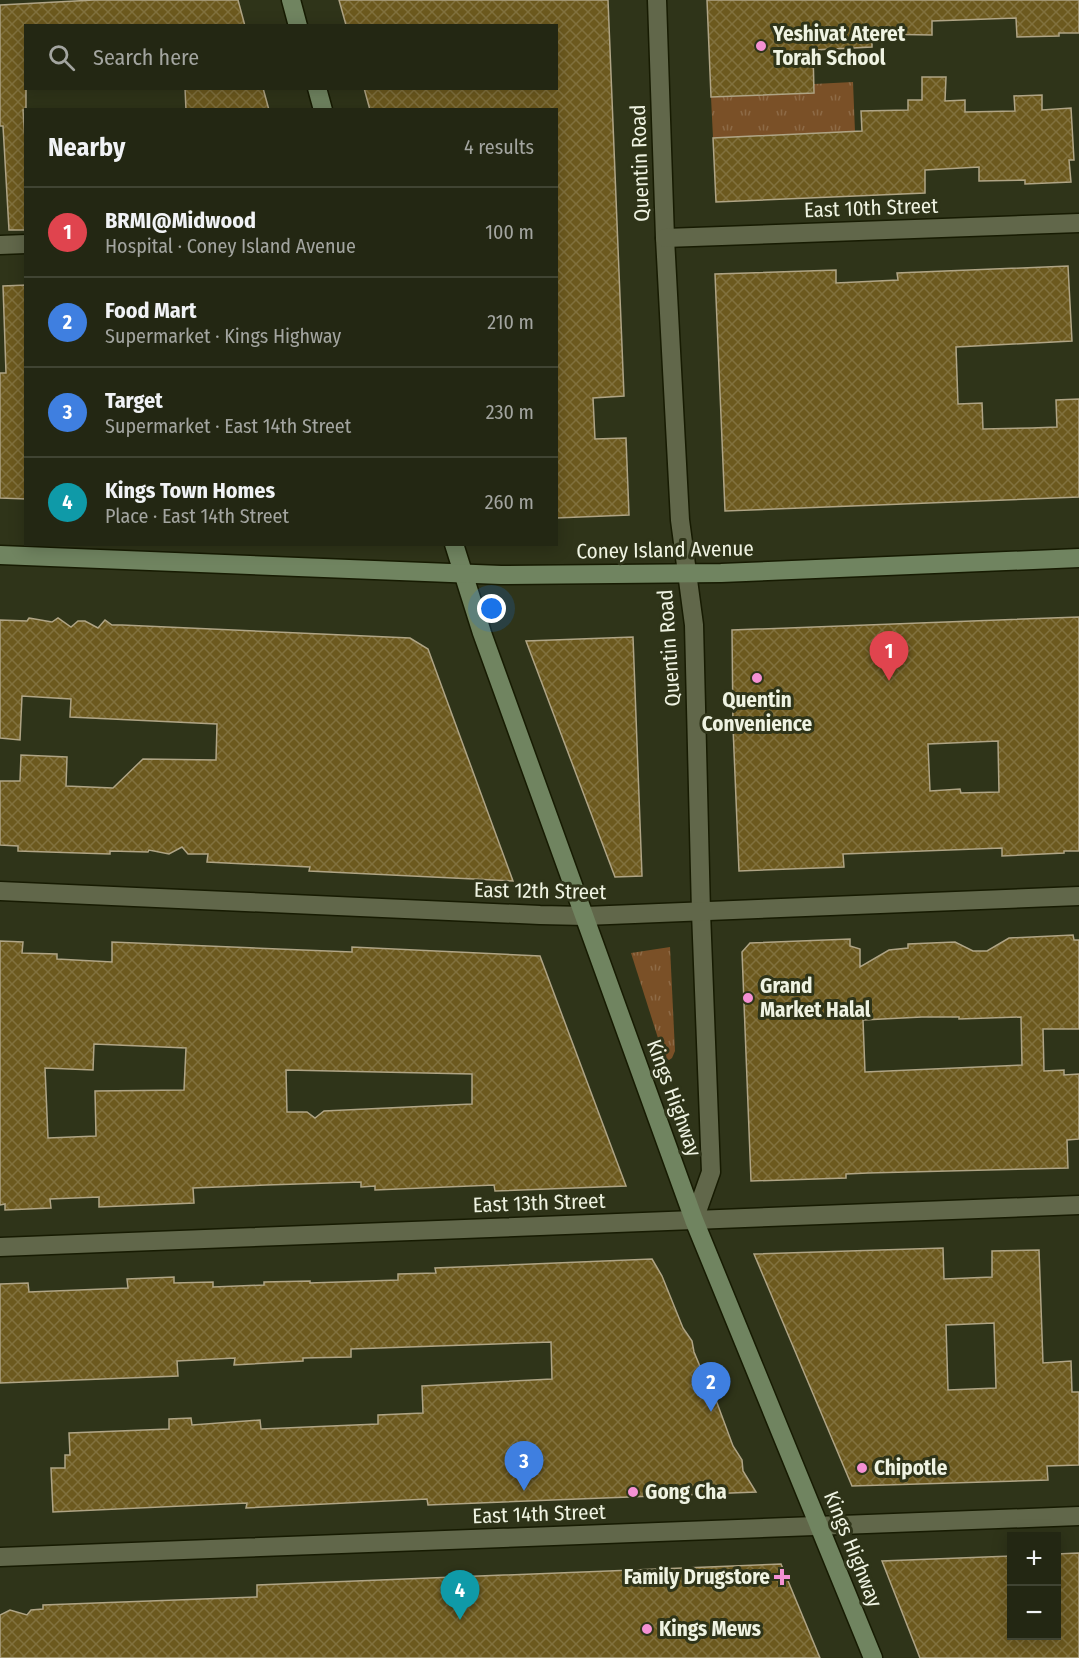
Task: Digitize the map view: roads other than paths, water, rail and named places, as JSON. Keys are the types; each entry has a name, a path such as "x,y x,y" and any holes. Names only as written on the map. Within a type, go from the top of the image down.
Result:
{"street":[{"path":"291,0 297,24"},
{"name":"Quentin Road","path":"657,0 665,237 680,520 694,625 701,912 711,1172 694,1220"},
{"path":"318,90 322,108"},
{"name":"East 10th Street","path":"665,237 1079,223"},
{"path":"0,245 24,244"},
{"name":"Kings Highway","path":"455,546 483,633 694,1220 873,1658"},
{"name":"Coney Island Avenue","path":"0,555 463,574 687,573 1079,558"},
{"name":"East 12th Street","path":"0,891 585,916 1079,896"},
{"name":"East 13th Street","path":"0,1247 1079,1205"},
{"name":"East 14th Street","path":"0,1557 1079,1516"}],"place":[{"name":"Yeshivat Ateret Torah School","path":"761,46"},
{"name":"Quentin Convenience","path":"757,678"},
{"name":"BRMI@Midwood","path":"889,681"},
{"name":"Grand Market Halal","path":"748,998"},
{"name":"Food Mart","path":"711,1412"},
{"name":"Chipotle","path":"862,1468"},
{"name":"Target","path":"524,1491"},
{"name":"Gong Cha","path":"633,1492"},
{"name":"Family Drugstore","path":"782,1577"},
{"name":"Kings Town Homes","path":"460,1620"},
{"name":"Kings Mews","path":"647,1629"}]}
